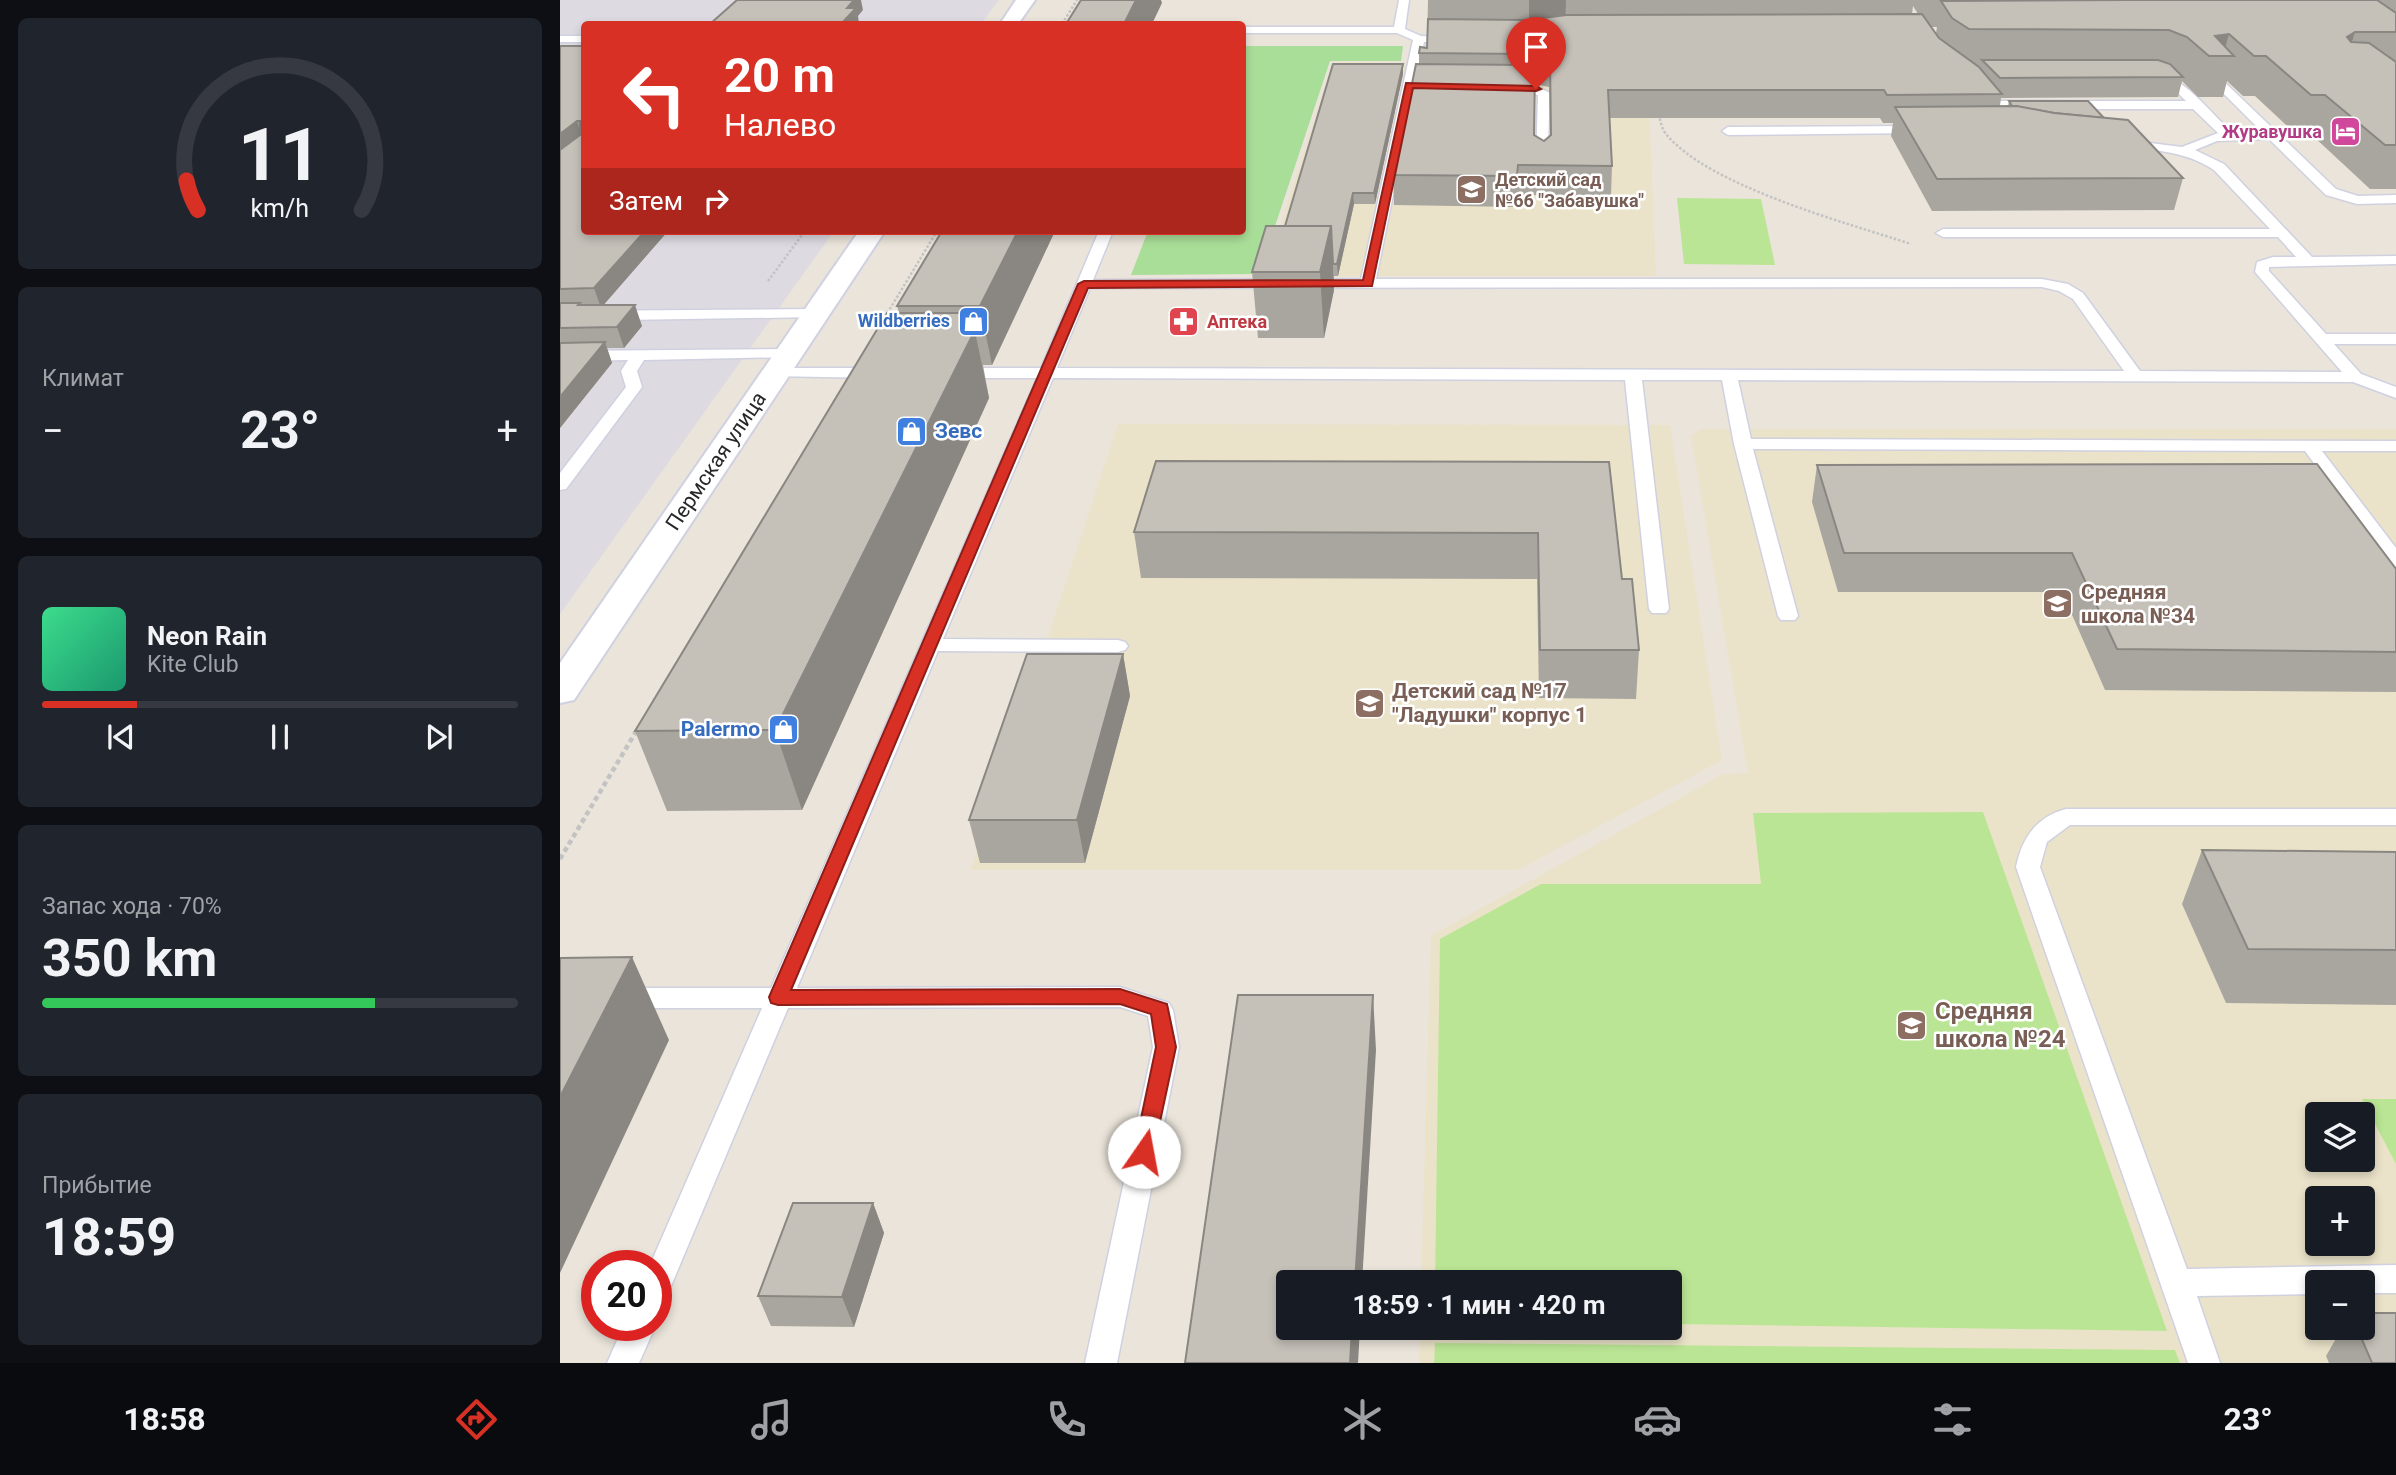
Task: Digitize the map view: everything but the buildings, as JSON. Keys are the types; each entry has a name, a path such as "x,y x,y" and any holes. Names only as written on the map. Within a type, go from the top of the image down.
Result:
{"street":[{"path":"1011,21 1026,0"},
{"name":"Пермская улица","path":"560,691 869,235"}],"lane":[{"path":"1399,30 1404,0"},
{"path":"1246,30 1399,30 1419,39 1474,40"},
{"path":"560,39 581,39"},
{"path":"1368,283 1416,85 1419,39"},
{"path":"2148,74 2171,80 2228,136"},
{"path":"2213,77 2331,192 2357,200 2396,199"},
{"path":"1487,86 1526,87 1543,91 1542,164"},
{"path":"1980,90 2003,122"},
{"path":"1992,105 2196,105"},
{"path":"1728,131 1930,130"},
{"path":"2185,150 2207,140 2228,136 2273,135"},
{"path":"2111,142 2185,150 2207,158 2219,167 2308,261"},
{"path":"1943,233 2282,233"},
{"path":"671,1250 1104,235"},
{"path":"2355,377 2262,272 2262,265 2273,261 2396,260"},
{"path":"1084,284 2042,282 2063,287 2078,296 2137,378"},
{"path":"560,316 816,314"},
{"path":"2322,339 2396,339"},
{"path":"560,356 638,356 781,364 852,373 893,373"},
{"path":"560,485 634,387 629,371 638,356"},
{"path":"935,373 2355,377 2396,393"},
{"path":"1633,376 1659,609"},
{"path":"1729,376 1742,444 1788,616"},
{"path":"1742,444 2396,446"},
{"path":"2309,445 2396,561"},
{"path":"930,645 1118,646"},
{"path":"2204,1363 2028,867 2032,846 2041,831 2066,817 2396,817"},
{"path":"601,998 1120,997 1160,1010 1166,1047 1101,1363"},
{"path":"2177,1283 2396,1279"},
{"path":"624,1363 633,1341"}],"path":[{"path":"1064,21 1077,0"},
{"path":"1659,113 1666,133 1689,154 1724,174 1759,192 1911,244"},
{"path":"742,314 803,235"},
{"path":"852,373 935,235"},
{"path":"560,859 638,728"}],"shaded area":[{"path":"560,0 999,0 983,21 581,21 581,235 831,235 560,614"},
{"name":"Детский сад №66 \"Забавушка\"","path":"1333,62 1580,65 1649,105 1656,276 1264,276"},
{"name":"Детский сад №17 \"Ладушки\" корпус 1","path":"1118,424 1670,425 1722,760 1518,870 971,870"},
{"name":"Средняя школа №24","path":"1700,429 2396,429 2396,1363 1419,1363 1420,1340 1682,1340 1682,1270 1421,1270 1431,936 1723,774 1748,773 1691,436"}],"green space":[{"path":"1246,46 1403,46 1401,61 1330,61 1259,274 1131,275 1146,235 1246,235"},
{"path":"1677,198 1761,199 1775,265 1684,264"},
{"path":"1983,812 2167,1331 1682,1324 1682,1270 1435,1270 1440,939 1541,884 1761,884 1753,813"},
{"path":"2362,1099 2396,1099 2396,1164 2375,1124 2375,1102 2364,1102"},
{"path":"1435,1343 2175,1350 2180,1363 1434,1363"}],"place":[{"name":"Журавушка","path":"2345,132"},
{"name":"Детский сад №66 \"Забавушка\"","path":"1472,190"},
{"name":"Wildberries","path":"973,321"},
{"name":"Аптека","path":"1184,322"},
{"name":"Зевс","path":"912,431"},
{"name":"Средняя школа №34","path":"2058,604"},
{"name":"Детский сад №17 \"Ладушки\" корпус 1","path":"1369,703"},
{"name":"Palermo","path":"783,729"},
{"name":"Средняя школа №24","path":"1912,1025"}],"route":[{"path":"1144,1152 1166,1047 1160,1010 1120,997 778,997 1084,284 1368,283 1409,85 1536,89"}]}
